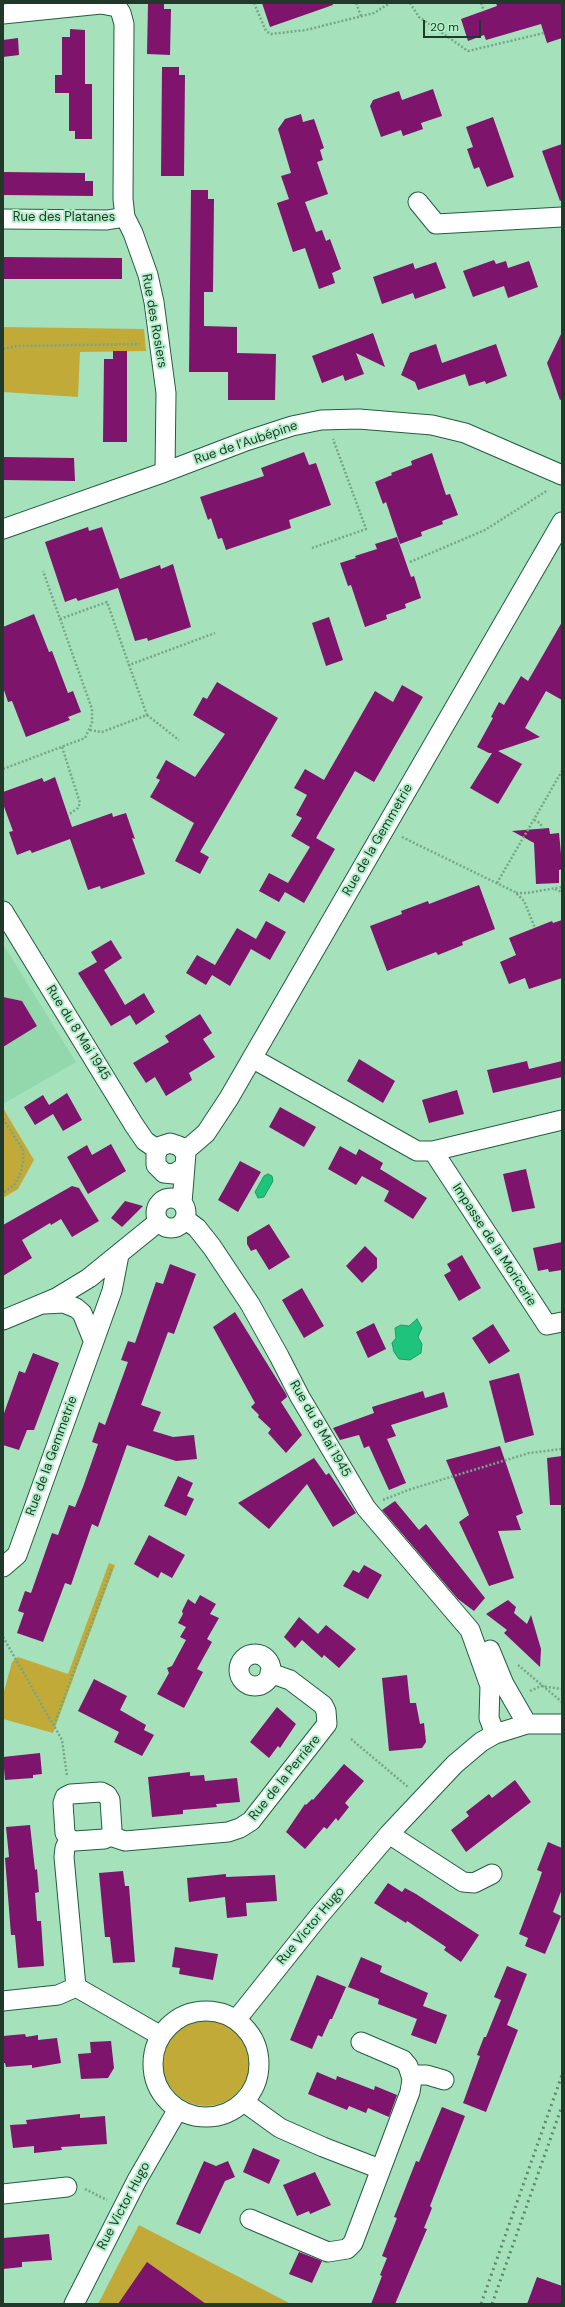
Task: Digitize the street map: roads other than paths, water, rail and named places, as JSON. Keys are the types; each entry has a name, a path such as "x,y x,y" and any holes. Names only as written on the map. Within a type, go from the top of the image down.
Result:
{"street":[{"path":"3,14 43,6 79,4"},
{"name":"Rue des Rosiers","path":"79,4 101,4 117,7 121,13 124,24 123,199 125,217 133,233 148,275 154,302 166,393 165,472"},
{"path":"418,202 436,224 562,217"},
{"name":"Rue des Platanes","path":"3,219 107,220 125,217"},
{"name":"Rue de l’Aubépine","path":"3,528 165,472 279,430 321,420 359,419 432,425 465,433 556,482"},
{"name":"Rue de la Gemmetrie","path":"183,1149 191,1146 206,1133 252,1058 562,522"},
{"name":"Rue du 8 Mai 1945","path":"3,911 134,1125 145,1141 158,1150"},
{"path":"252,1058 417,1151 433,1151 562,1120"},
{"path":"170,1143 183,1149 186,1158 183,1168 184,1211 180,1225 171,1228 161,1225 158,1222 155,1211 160,1202 159,1169 155,1160 158,1150 165,1144 170,1143"},
{"name":"Impasse de la Moricerie","path":"433,1151 547,1325 562,1322"},
{"path":"159,1169 169,1174 179,1172 183,1168"},
{"path":"160,1202 174,1198 184,1211"},
{"name":"Rue du 8 Mai 1945","path":"184,1211 212,1247 250,1304 300,1397 366,1508 470,1630 490,1686 490,1718 495,1734"},
{"path":"3,1320 42,1304 89,1278 158,1222"},
{"name":"Rue de la Gemmetrie","path":"3,1567 17,1555 93,1340 112,1291 119,1255"},
{"path":"42,1304 64,1303 76,1308 82,1313 93,1340"},
{"name":"Rue du 8 Mai 1945","path":"470,1630 478,1634 490,1651 504,1684 527,1724"},
{"name":"Rue de la Perrière","path":"68,1839 75,1841 104,1839 110,1836 125,1841 228,1832 240,1828 251,1821 327,1724 326,1710 323,1705 290,1680 270,1673"},
{"path":"495,1734 527,1724 562,1724"},
{"name":"Rue Victor Hugo","path":"236,2020 319,1916 389,1834 455,1764 481,1742 495,1734"},
{"path":"76,1987 64,1858 68,1839 65,1833 63,1804 68,1795 101,1792 107,1794 110,1800 112,1830 110,1836"},
{"path":"389,1834 463,1882 474,1883 492,1874"},
{"path":"3,2001 51,1996 76,1987"},
{"path":"76,1987 160,2036"},
{"path":"195,2012 217,2012 236,2020 248,2031 256,2044 259,2060 258,2075 253,2090 244,2102 226,2113 205,2118 178,2110 165,2098 156,2084 153,2068 154,2051 160,2036 176,2020 195,2012"},
{"path":"250,2219 328,2252 347,2249 353,2242 410,2092 412,2076 408,2066 398,2057 361,2042"},
{"path":"412,2076 427,2075 444,2080"},
{"path":"244,2102 280,2128 323,2148 380,2169"},
{"name":"Rue Victor Hugo","path":"74,2304 130,2193 178,2110"},
{"path":"3,2194 67,2187"}],"railway":[{"path":"481,2304 562,2075"},
{"path":"492,2304 562,2106"}]}
